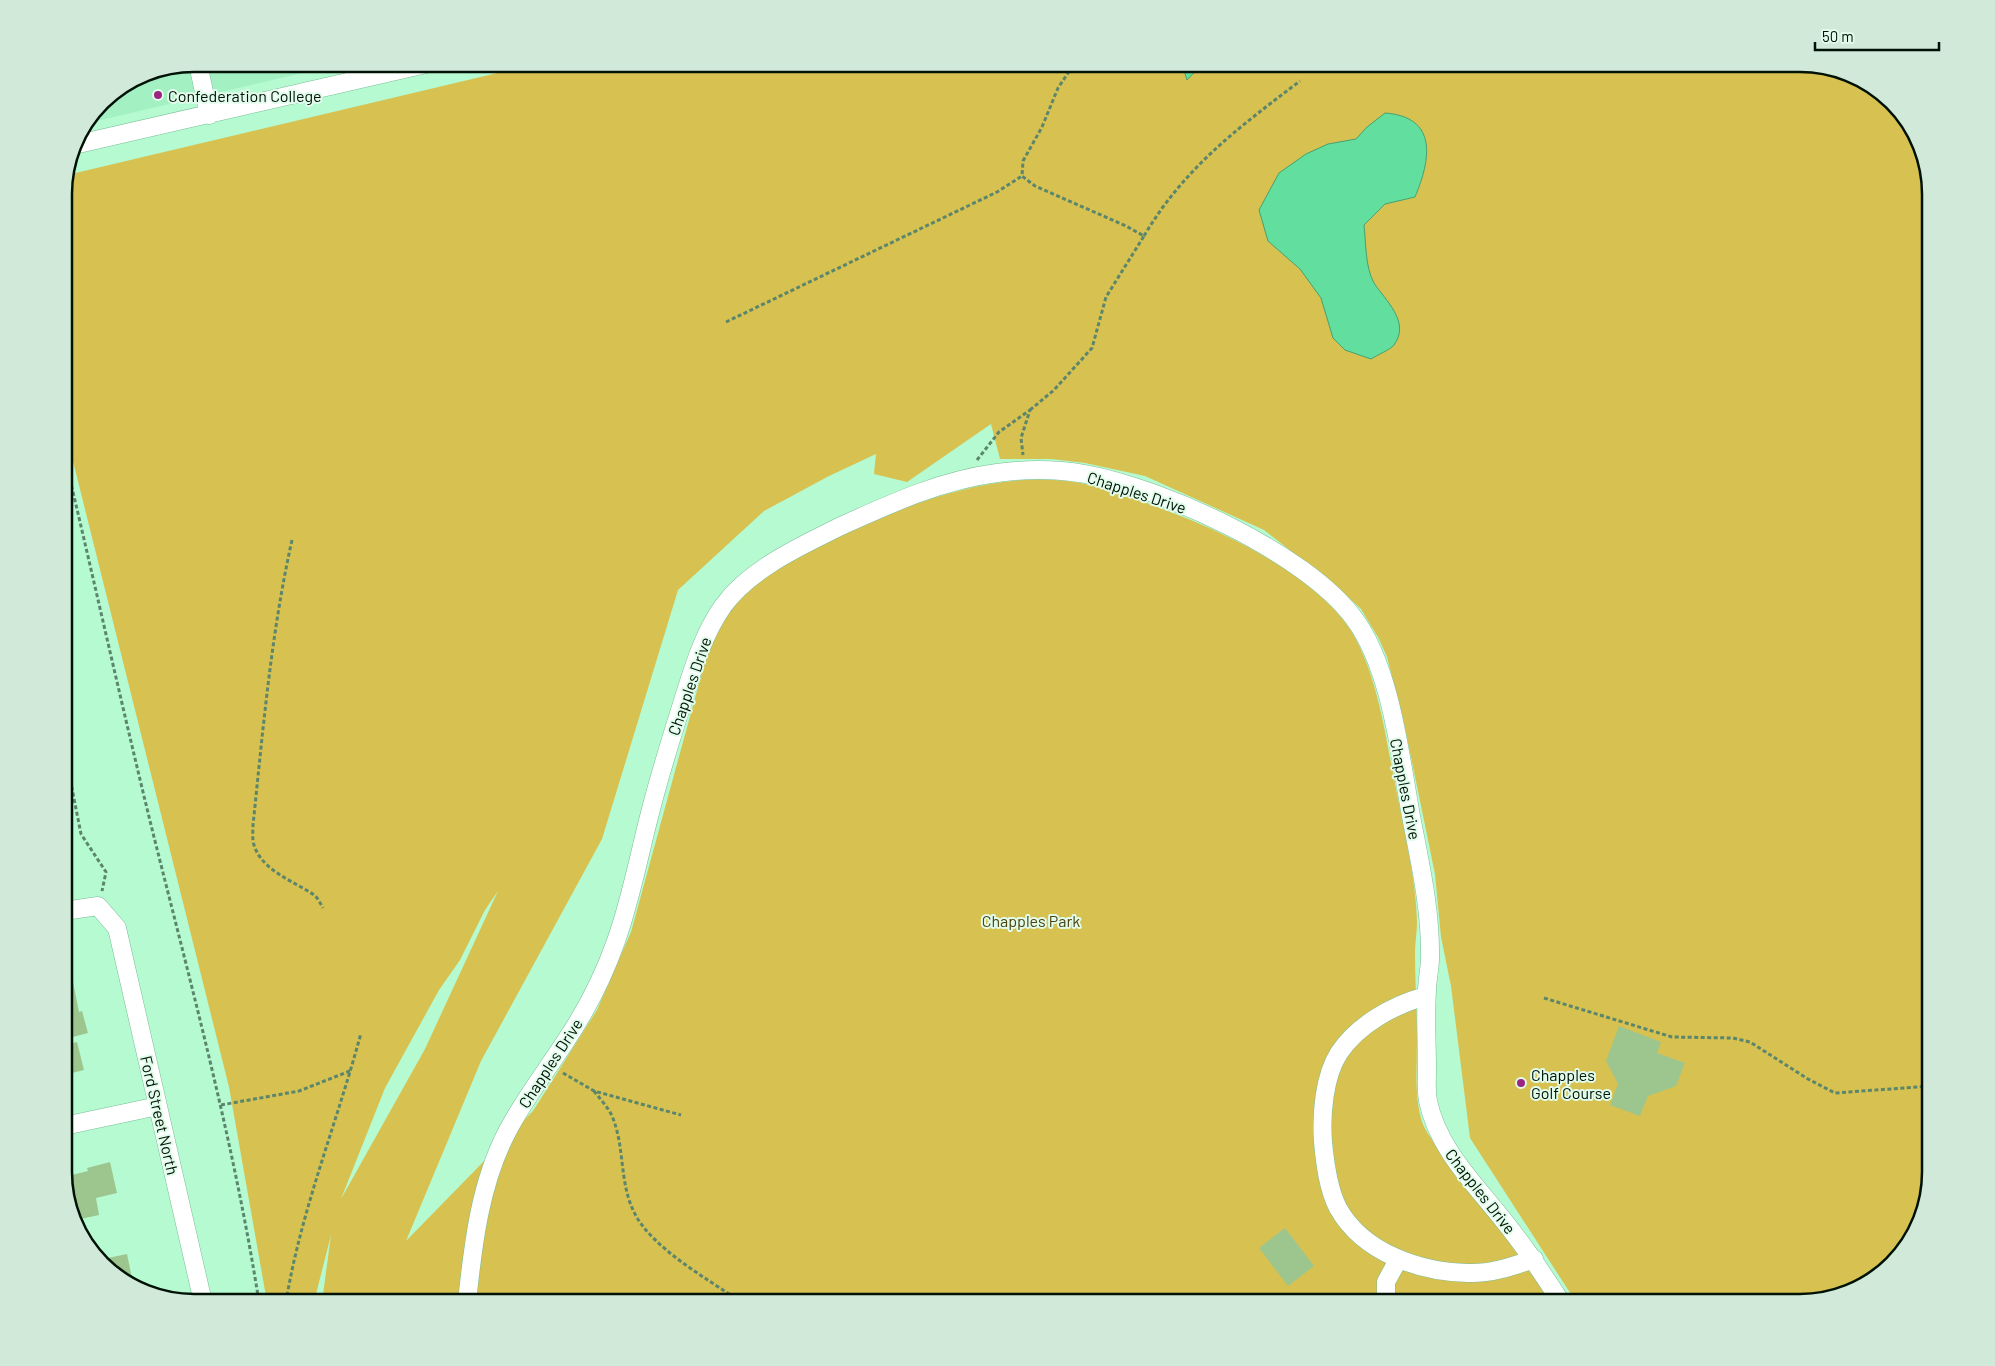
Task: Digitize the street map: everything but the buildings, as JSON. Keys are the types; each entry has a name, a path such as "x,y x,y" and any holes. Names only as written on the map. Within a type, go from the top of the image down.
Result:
{"street":[{"path":"200,73 209,115"},
{"path":"85,143 388,73"},
{"name":"Chapples Drive","path":"468,1294 480,1211 489,1175 506,1133 585,1008 610,958 624,918 655,794 691,673 709,629 725,603 737,591 772,564 820,536 915,494 971,478 1025,470 1059,470 1106,479 1167,499 1216,520 1266,546 1318,583 1350,612 1365,634 1377,660 1401,759 1426,899 1430,958 1426,996 1427,1098 1436,1127 1448,1150 1534,1259 1556,1294"},
{"path":"73,910 98,906"},
{"name":"Ford Street North","path":"98,906 117,928 201,1294"},
{"path":"1426,996 1403,1003 1382,1014 1357,1034 1339,1053 1328,1086 1324,1113 1324,1153 1339,1208 1361,1236 1398,1260 1436,1270 1469,1273 1503,1270 1534,1259"},
{"path":"73,1124 158,1106"},
{"path":"1386,1294 1386,1282 1398,1260"}],"path":[{"path":"1022,176 1023,161 1042,127 1058,88 1068,72"},
{"path":"971,478 986,447 999,432 1054,390 1092,348 1106,296 1159,210 1208,154 1300,81"},
{"path":"1022,176 1035,186 1126,226 1144,236"},
{"path":"726,322 997,192 1022,176"},
{"path":"1025,470 1021,438 1030,410"},
{"path":"73,493 152,832 221,1105 241,1198 258,1294"},
{"path":"292,540 280,594 271,660 253,826 253,844 259,856 269,866 292,884 315,896 323,908"},
{"path":"73,794 81,834 106,872 98,906"},
{"path":"1544,998 1672,1037 1734,1038 1750,1042 1808,1079 1835,1092 1922,1087"},
{"path":"287,1294 296,1246 361,1033"},
{"path":"549,1065 594,1091 681,1115"},
{"path":"221,1105 299,1091 350,1071"},
{"path":"594,1091 612,1114 619,1140 624,1178 634,1213 658,1245 729,1294"}],"shaded area":[{"path":"1185,72 1194,72 1187,80"},
{"name":"Confederation College","path":"187,73 303,73 98,121 108,108 127,93 148,82 171,75"},
{"path":"1385,113 1402,116 1414,122 1422,131 1426,142 1427,155 1425,168 1415,197 1385,204 1364,225 1367,262 1371,277 1390,304 1400,328 1394,345 1371,359 1345,350 1333,338 1321,298 1300,269 1268,241 1259,210 1279,173 1306,154 1328,144 1356,139 1367,127"}],"green space":[{"name":"Chapples Golf Course","path":"1800,72 1832,77 1854,85 1868,93 1892,114 1906,134 1918,163 1922,195 1922,1171 1916,1211 1902,1239 1881,1263 1854,1281 1832,1289 1800,1294 1571,1294 1470,1138 1451,986 1441,937 1435,874 1404,723 1387,657 1379,639 1361,609 1336,586 1264,530 1145,476 1085,463 1051,459 1000,459 991,424 907,482 874,474 876,454 829,476 764,511 678,590 602,839 481,1061 406,1241 533,1111 597,1010 631,932 706,658 727,612 737,600 755,584 795,557 838,535 927,500 974,487 998,483 1022,480 1070,481 1136,499 1200,524 1249,548 1274,562 1320,596 1339,615 1353,634 1369,669 1380,707 1409,852 1414,887 1417,922 1415,952 1416,1082 1419,1112 1425,1129 1436,1146 1470,1187 1545,1294 323,1294 331,1235 316,1294 266,1294 229,1087 73,461 73,187 75,173 498,73","holes":["498,891 425,1049 341,1199 385,1088 439,990 460,960 485,910"]}],"place":[{"name":"Confederation College","path":"158,95"},
{"name":"Chapples Golf Course","path":"1521,1083"}],"park label":[{"name":"Chapples Park","path":"1031,920"}]}
